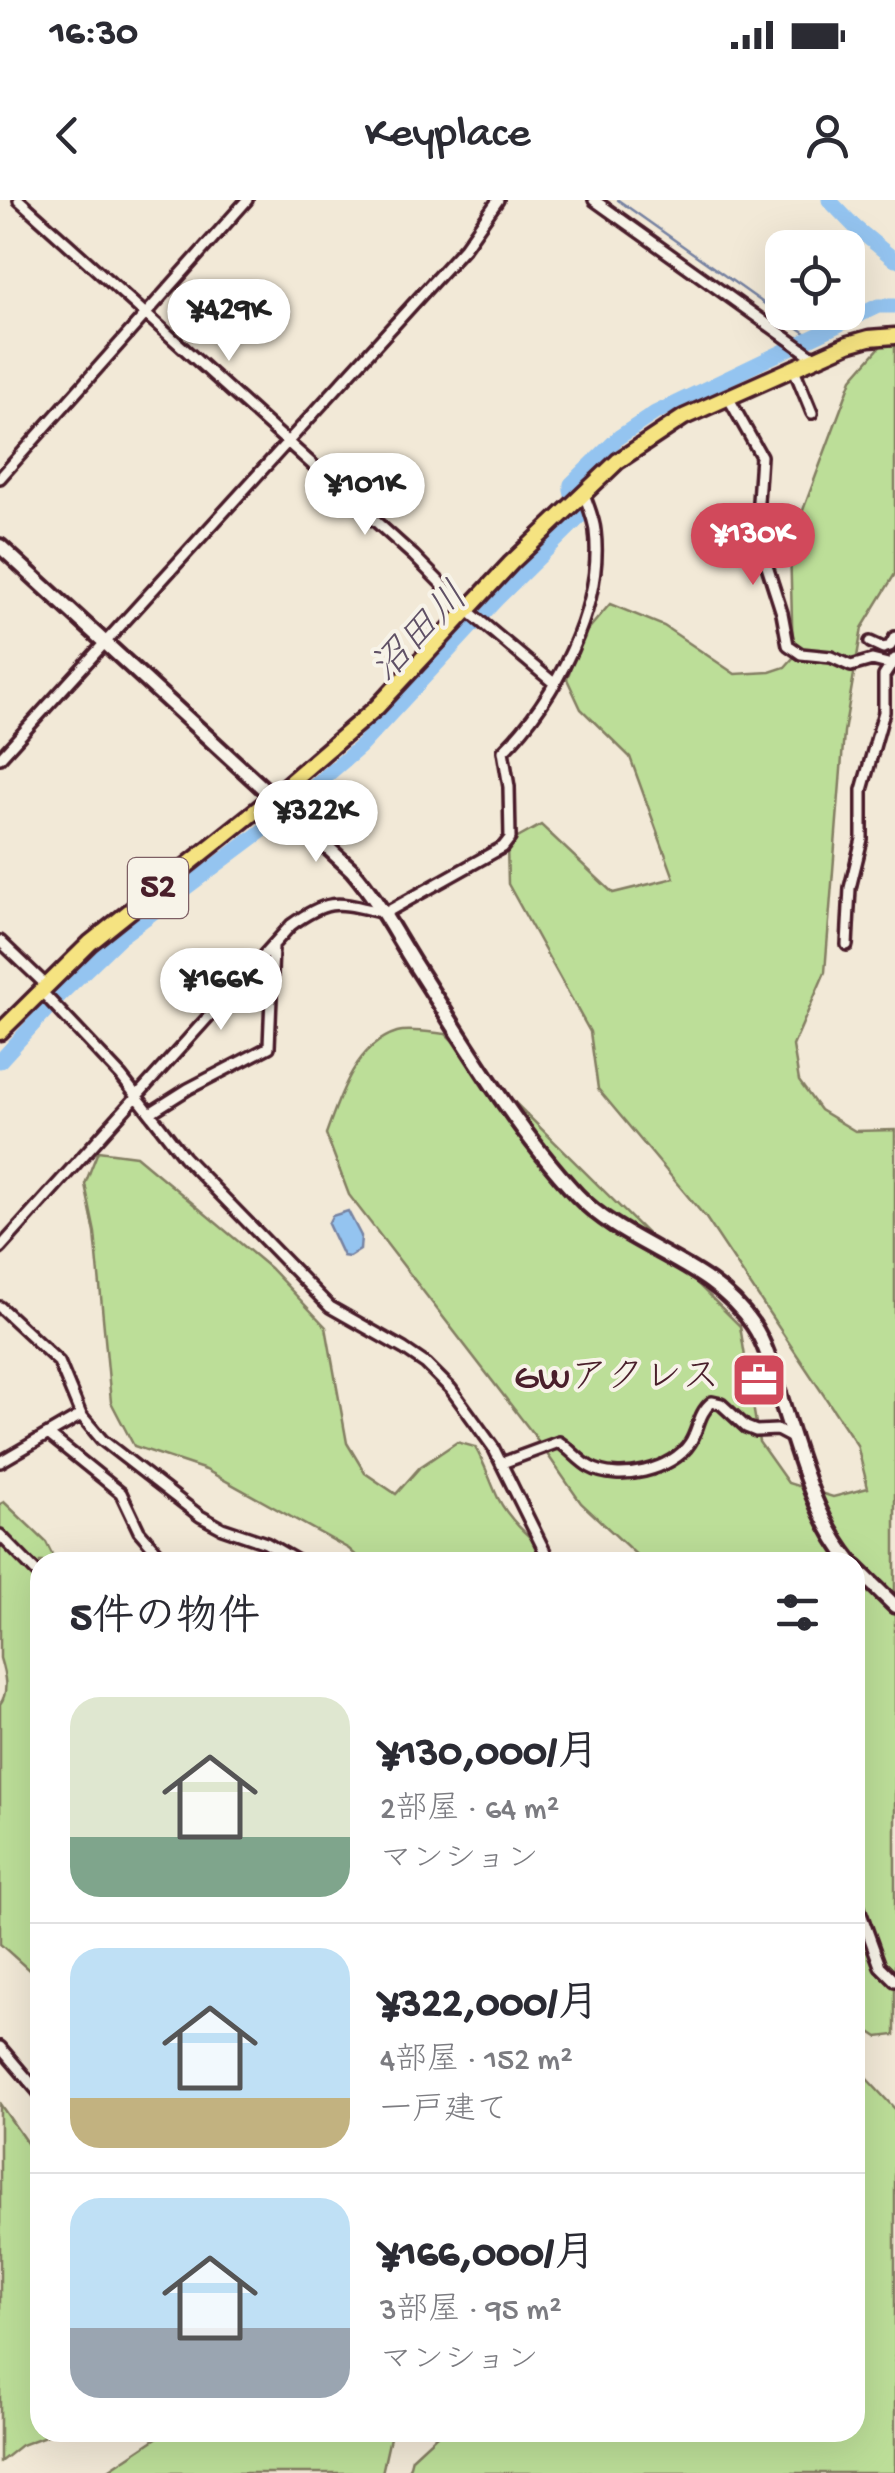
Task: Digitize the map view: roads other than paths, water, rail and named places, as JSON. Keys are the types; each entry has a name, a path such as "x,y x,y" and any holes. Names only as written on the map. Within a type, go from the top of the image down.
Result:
{"main road":[{"name":"52","path":"0,1032 42,987 126,912 274,796 377,707 466,610 618,461 664,427 728,397 869,338 895,336"}],"street":[{"path":"18,200 414,556 466,610 555,684"},
{"path":"0,478 247,200"},
{"path":"0,758 465,247 498,200"},
{"path":"594,200 816,359"},
{"path":"794,369 812,414"},
{"path":"728,397 761,456 756,532 788,644 800,654 830,657 851,666 872,660 894,662"},
{"path":"0,1248 290,925 334,902 385,912 503,847 510,838 509,787 503,751 526,728 555,684 568,658 594,578 595,527 577,500"},
{"path":"0,546 352,870 385,912 490,1080 580,1198 614,1224 708,1280 734,1301 754,1327 770,1363 827,1526 844,1552"},
{"path":"870,642 883,648 890,646 895,636"},
{"path":"847,946 850,888 862,840 862,790 884,712 884,676 894,662"},
{"path":"0,941 137,1096 184,1157 330,1308 404,1349 452,1388 502,1464 545,1552"},
{"path":"150,1114 188,1088 269,1047 273,946"},
{"path":"0,1307 59,1362 81,1415 102,1440 200,1516 282,1552"},
{"path":"502,1464 560,1442 588,1466 602,1472 639,1472 680,1454 692,1442 702,1414 712,1402 721,1404 756,1431 777,1430 794,1439"},
{"path":"0,1462 81,1415"},
{"path":"48,1434 121,1494 138,1531 157,1552"},
{"path":"0,1535 30,1566"},
{"path":"865,1577 895,1606"},
{"path":"865,1925 880,1966 895,1981"},
{"path":"0,2047 30,2082"}],"water":[{"path":"348,1211 361,1236 360,1250 349,1257 343,1256 328,1224 332,1216"}],"waterway":[{"path":"618,200 810,336"},
{"path":"829,200 895,260"},
{"name":"沼田川","path":"0,1061 119,938 262,831 360,747 496,600 578,519 571,484 619,437 655,413 878,306 895,306"}],"place":[{"name":"GWアクレス","path":"759,1380"}]}
